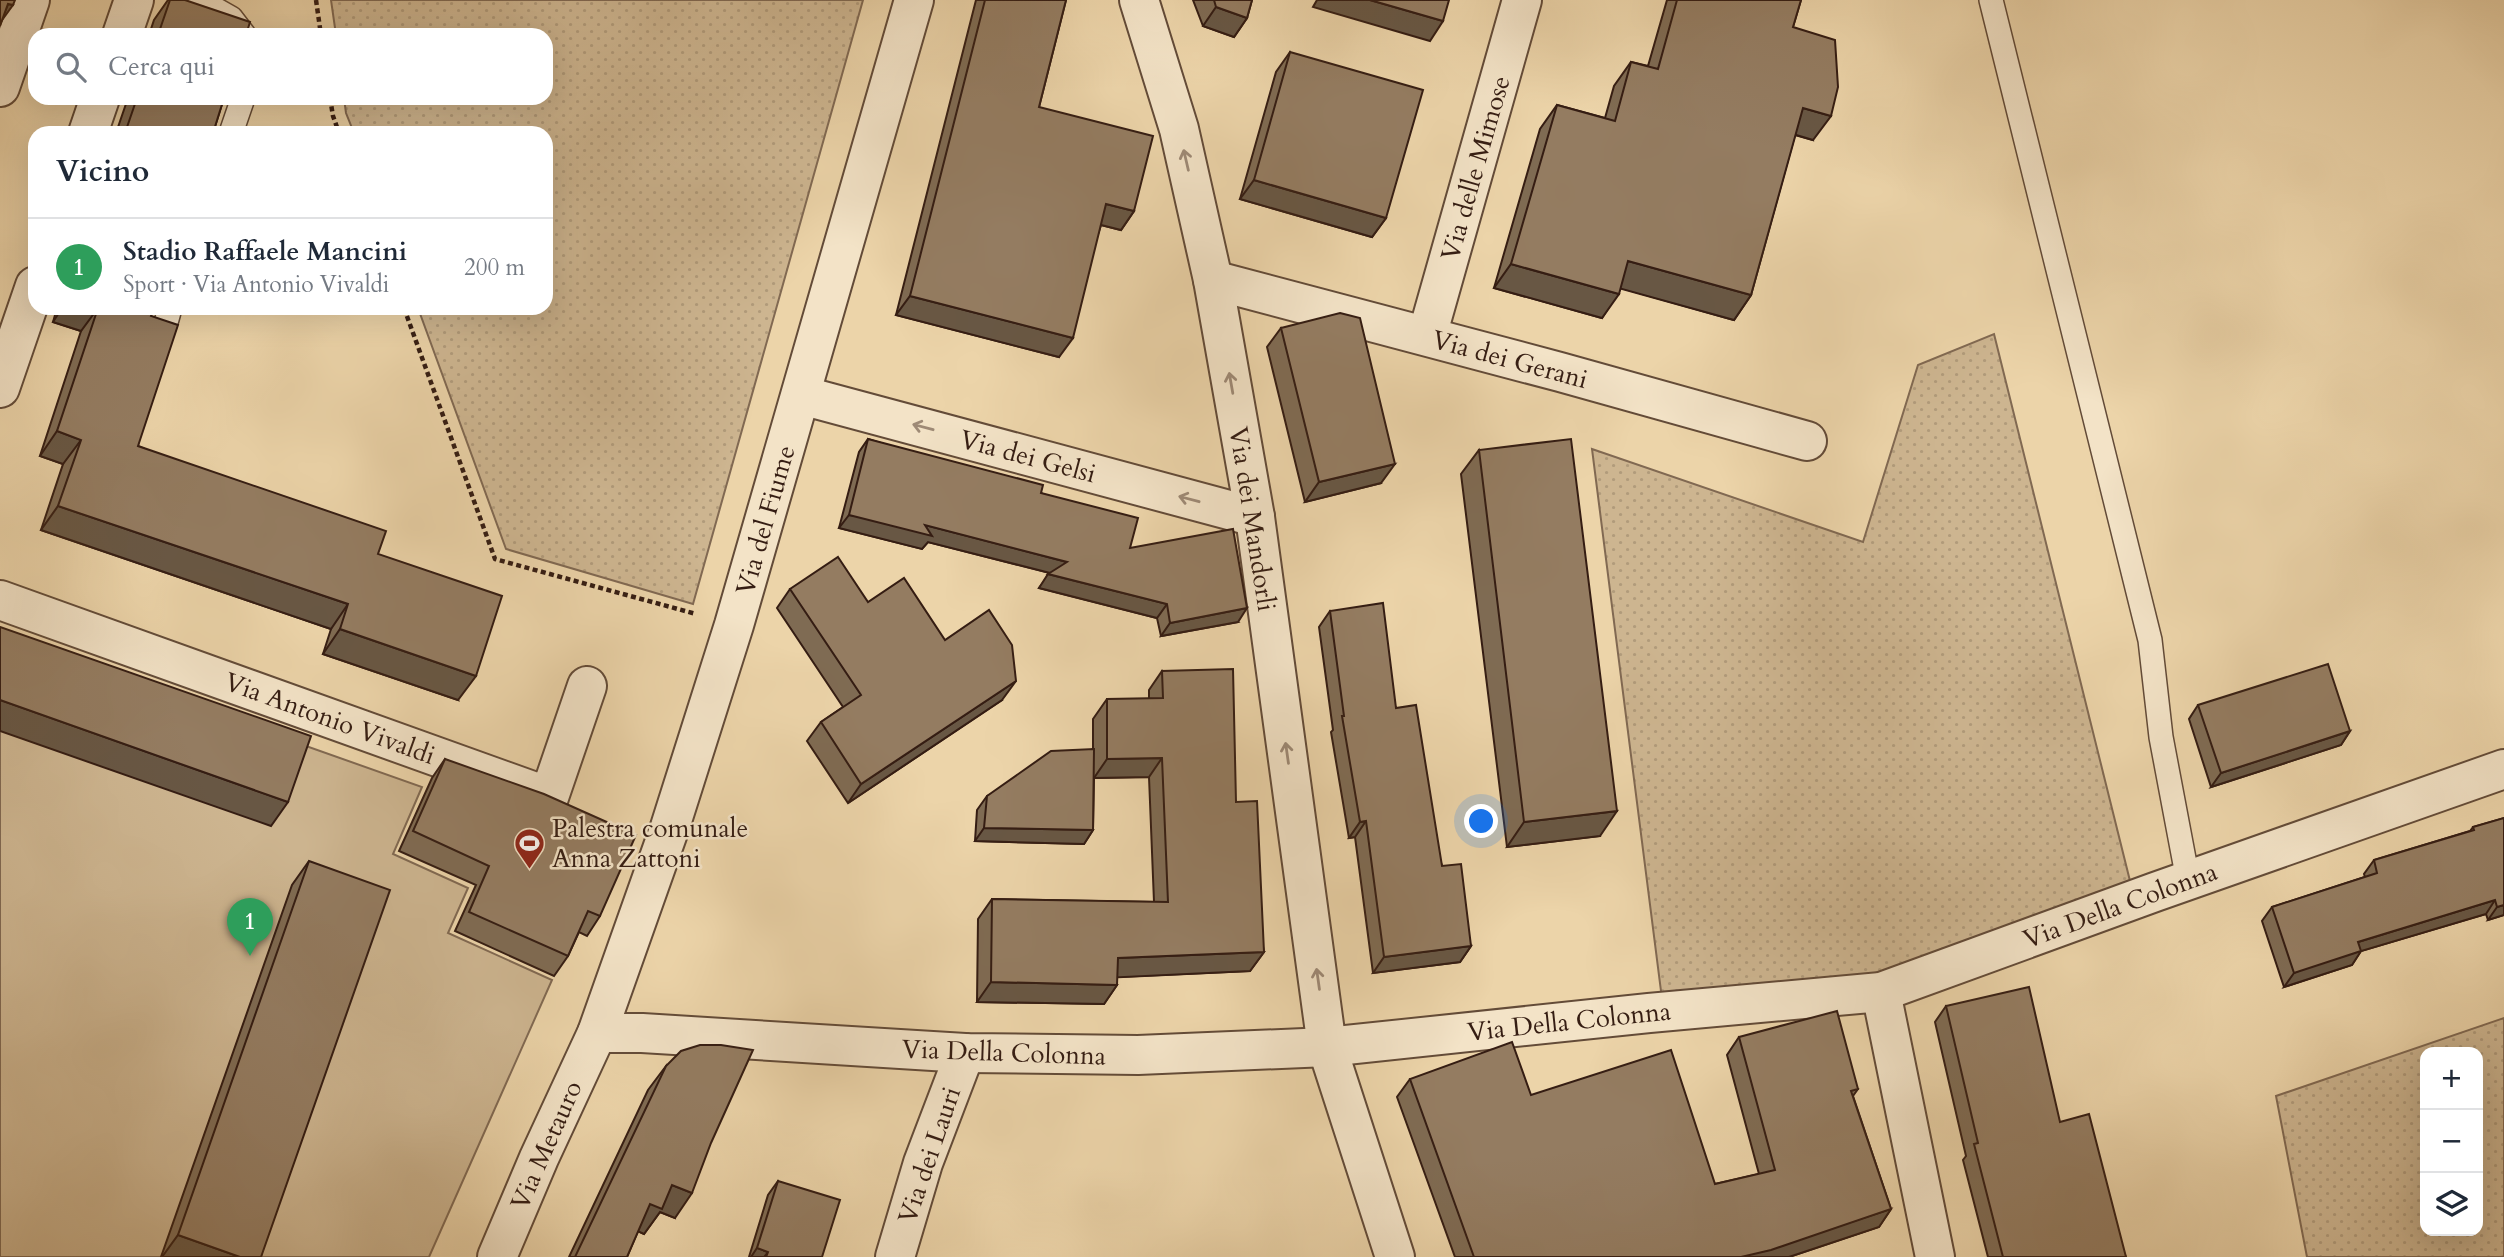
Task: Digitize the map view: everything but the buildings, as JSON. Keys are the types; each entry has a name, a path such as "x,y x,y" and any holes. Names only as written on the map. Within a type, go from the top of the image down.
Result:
{"street":[{"path":"0,87 30,0"},
{"path":"124,28 134,0"},
{"name":"Via del Fiume","path":"597,1033 670,827 734,625 914,0"},
{"name":"Via dei Mandorli","path":"1139,0 1179,129 1213,279 1255,517 1327,1047 1395,1257"},
{"name":"Via delle Mimose","path":"1427,336 1522,0"},
{"path":"90,126 98,105"},
{"name":"Via dei Gerani","path":"1213,279 1807,441"},
{"path":"0,388 28,306"},
{"name":"Via dei Gelsi","path":"802,395 1255,517"},
{"name":"Via Antonio Vivaldi","path":"0,600 550,797 587,687"},
{"name":"Via Della Colonna","path":"597,1033 642,1033 965,1054 1138,1055 1327,1047 1881,992 2504,769"},
{"path":"1881,992 1935,1257"},
{"name":"Via Metauro","path":"497,1257 597,1033"},
{"name":"Via dei Lauri","path":"894,1257 923,1163 965,1054"}],"lane":[{"path":"199,0 231,18 239,28"},
{"path":"1991,0 2150,640 2161,737 2188,880"},
{"path":"233,126 241,105"}],"path":[{"path":"316,0 320,28"},
{"path":"332,105 337,126"},
{"path":"407,315 495,558 734,625"}],"shaded area":[{"path":"331,0 863,0 693,604 506,549 421,315 553,315 553,126 351,126 346,113 345,105 553,105 553,28 335,28"},
{"path":"1994,334 2130,881 1876,981 1662,999 1592,449 1863,542 1918,365"},
{"path":"0,638 422,787 393,854 468,888 448,933 552,980 429,1257 0,1257"},
{"path":"2504,1018 2504,1257 2307,1257 2276,1096"}],"place":[{"name":"Palestra comunale Anna Zattoni","path":"529,870"},
{"name":"Stadio Raffaele Mancini","path":"250,956"}]}
